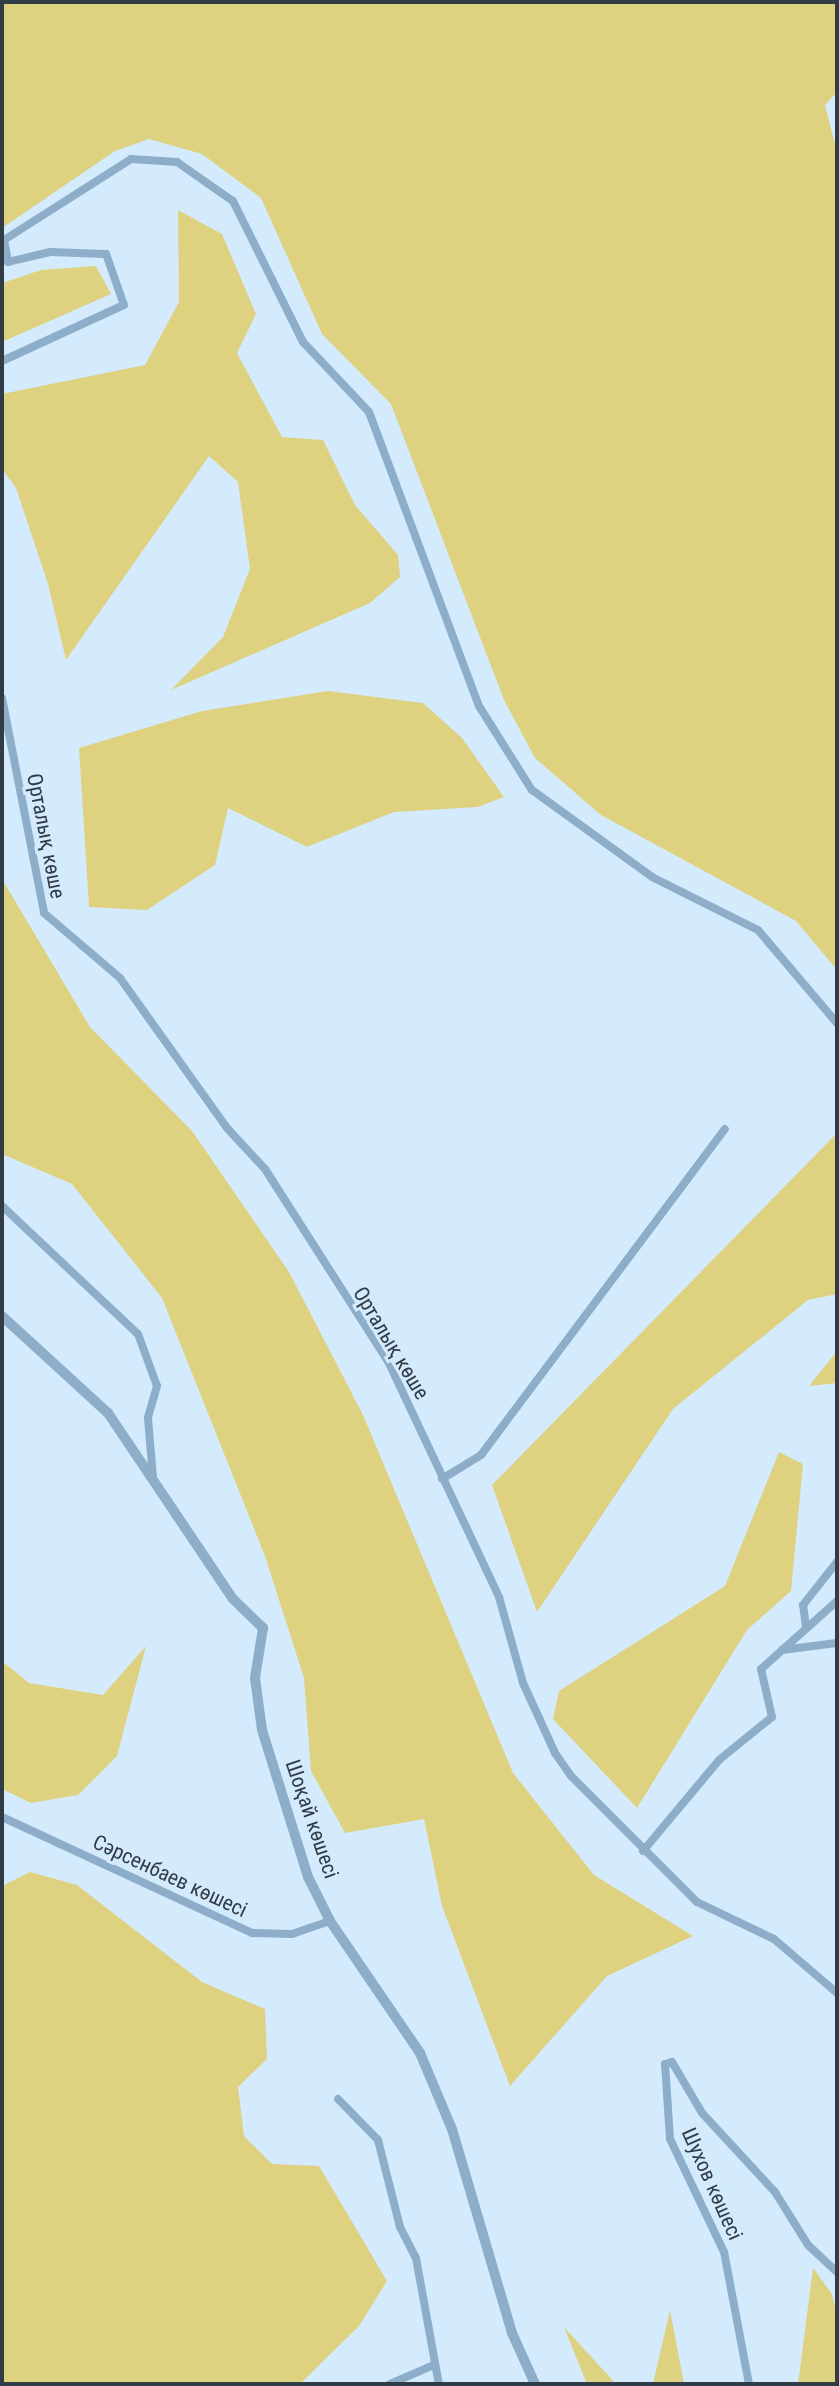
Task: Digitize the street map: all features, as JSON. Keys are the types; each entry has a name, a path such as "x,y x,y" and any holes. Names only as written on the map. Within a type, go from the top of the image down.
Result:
{"street":[{"path":"2,361 124,304 106,254 50,252 8,262 4,240 131,159 177,162 233,201 303,342 369,412 479,706 531,790 652,877 758,930 837,1023"},
{"name":"Орталық көше","path":"2,698 44,913 120,978 227,1128 265,1169 387,1361 499,1597 536,1719 571,1776 643,1851 697,1902 774,1940 837,1993"},
{"path":"442,1479 481,1455 726,1129"},
{"path":"2,1206 138,1334 157,1386 148,1418 153,1478"},
{"name":"Шоқай көшесі","path":"2,1316 108,1413 233,1599 263,1628 256,1678 262,1730 309,1877 330,1922 420,2053 452,2129 512,2333 535,2384"},
{"path":"806,1628 803,1605 837,1562"},
{"path":"643,1851 719,1760 772,1717 759,1676 782,1650 837,1601"},
{"path":"782,1650 837,1643"},
{"name":"Сәрсенбаев көшесі","path":"2,1817 252,1933 292,1934 330,1922"},
{"name":"Шухов көшесі","path":"749,2384 723,2252 670,2139 665,2064 671,2062 702,2113 775,2192 808,2245 837,2272"},
{"path":"338,2099 378,2140 400,2227 418,2266 439,2384"},
{"path":"390,2384 434,2365"}],"shaded area":[{"path":"2,2 837,2 837,92 825,105 837,152 837,970 796,921 601,815 535,758 504,700 391,404 322,334 261,198 202,154 149,139 115,151 2,228"},
{"path":"178,210 222,234 256,314 237,353 282,437 323,440 355,505 398,555 400,577 370,603 171,690 223,637 250,569 238,482 209,456 66,660 48,584 16,488 2,469 2,394 145,365 179,302"},
{"path":"96,266 111,294 2,342 2,283 41,270"},
{"path":"328,691 423,703 462,738 504,797 478,807 394,812 307,847 228,808 215,865 147,910 89,907 79,748 202,711"},
{"path":"2,879 90,1027 192,1131 289,1272 363,1415 513,1773 594,1875 693,1936 607,1976 510,2086 442,1906 424,1819 345,1833 311,1771 304,1678 265,1556 162,1298 72,1184 2,1154"},
{"path":"837,1133 837,1294 808,1300 673,1409 537,1612 492,1485"},
{"path":"837,1351 837,1383 809,1386"},
{"path":"779,1452 803,1464 791,1591 747,1630 637,1808 553,1719 559,1691 725,1586"},
{"path":"146,1646 117,1756 78,1795 31,1803 2,1789 2,1661 29,1683 103,1695"},
{"path":"30,1872 77,1885 202,1982 265,2009 267,2059 238,2087 244,2136 272,2164 319,2166 387,2281 359,2326 300,2384 2,2384 2,1886"},
{"path":"813,2268 832,2294 837,2316 837,2384 798,2384"},
{"path":"670,2310 684,2384 653,2384"},
{"path":"564,2327 616,2384 587,2384"}]}
